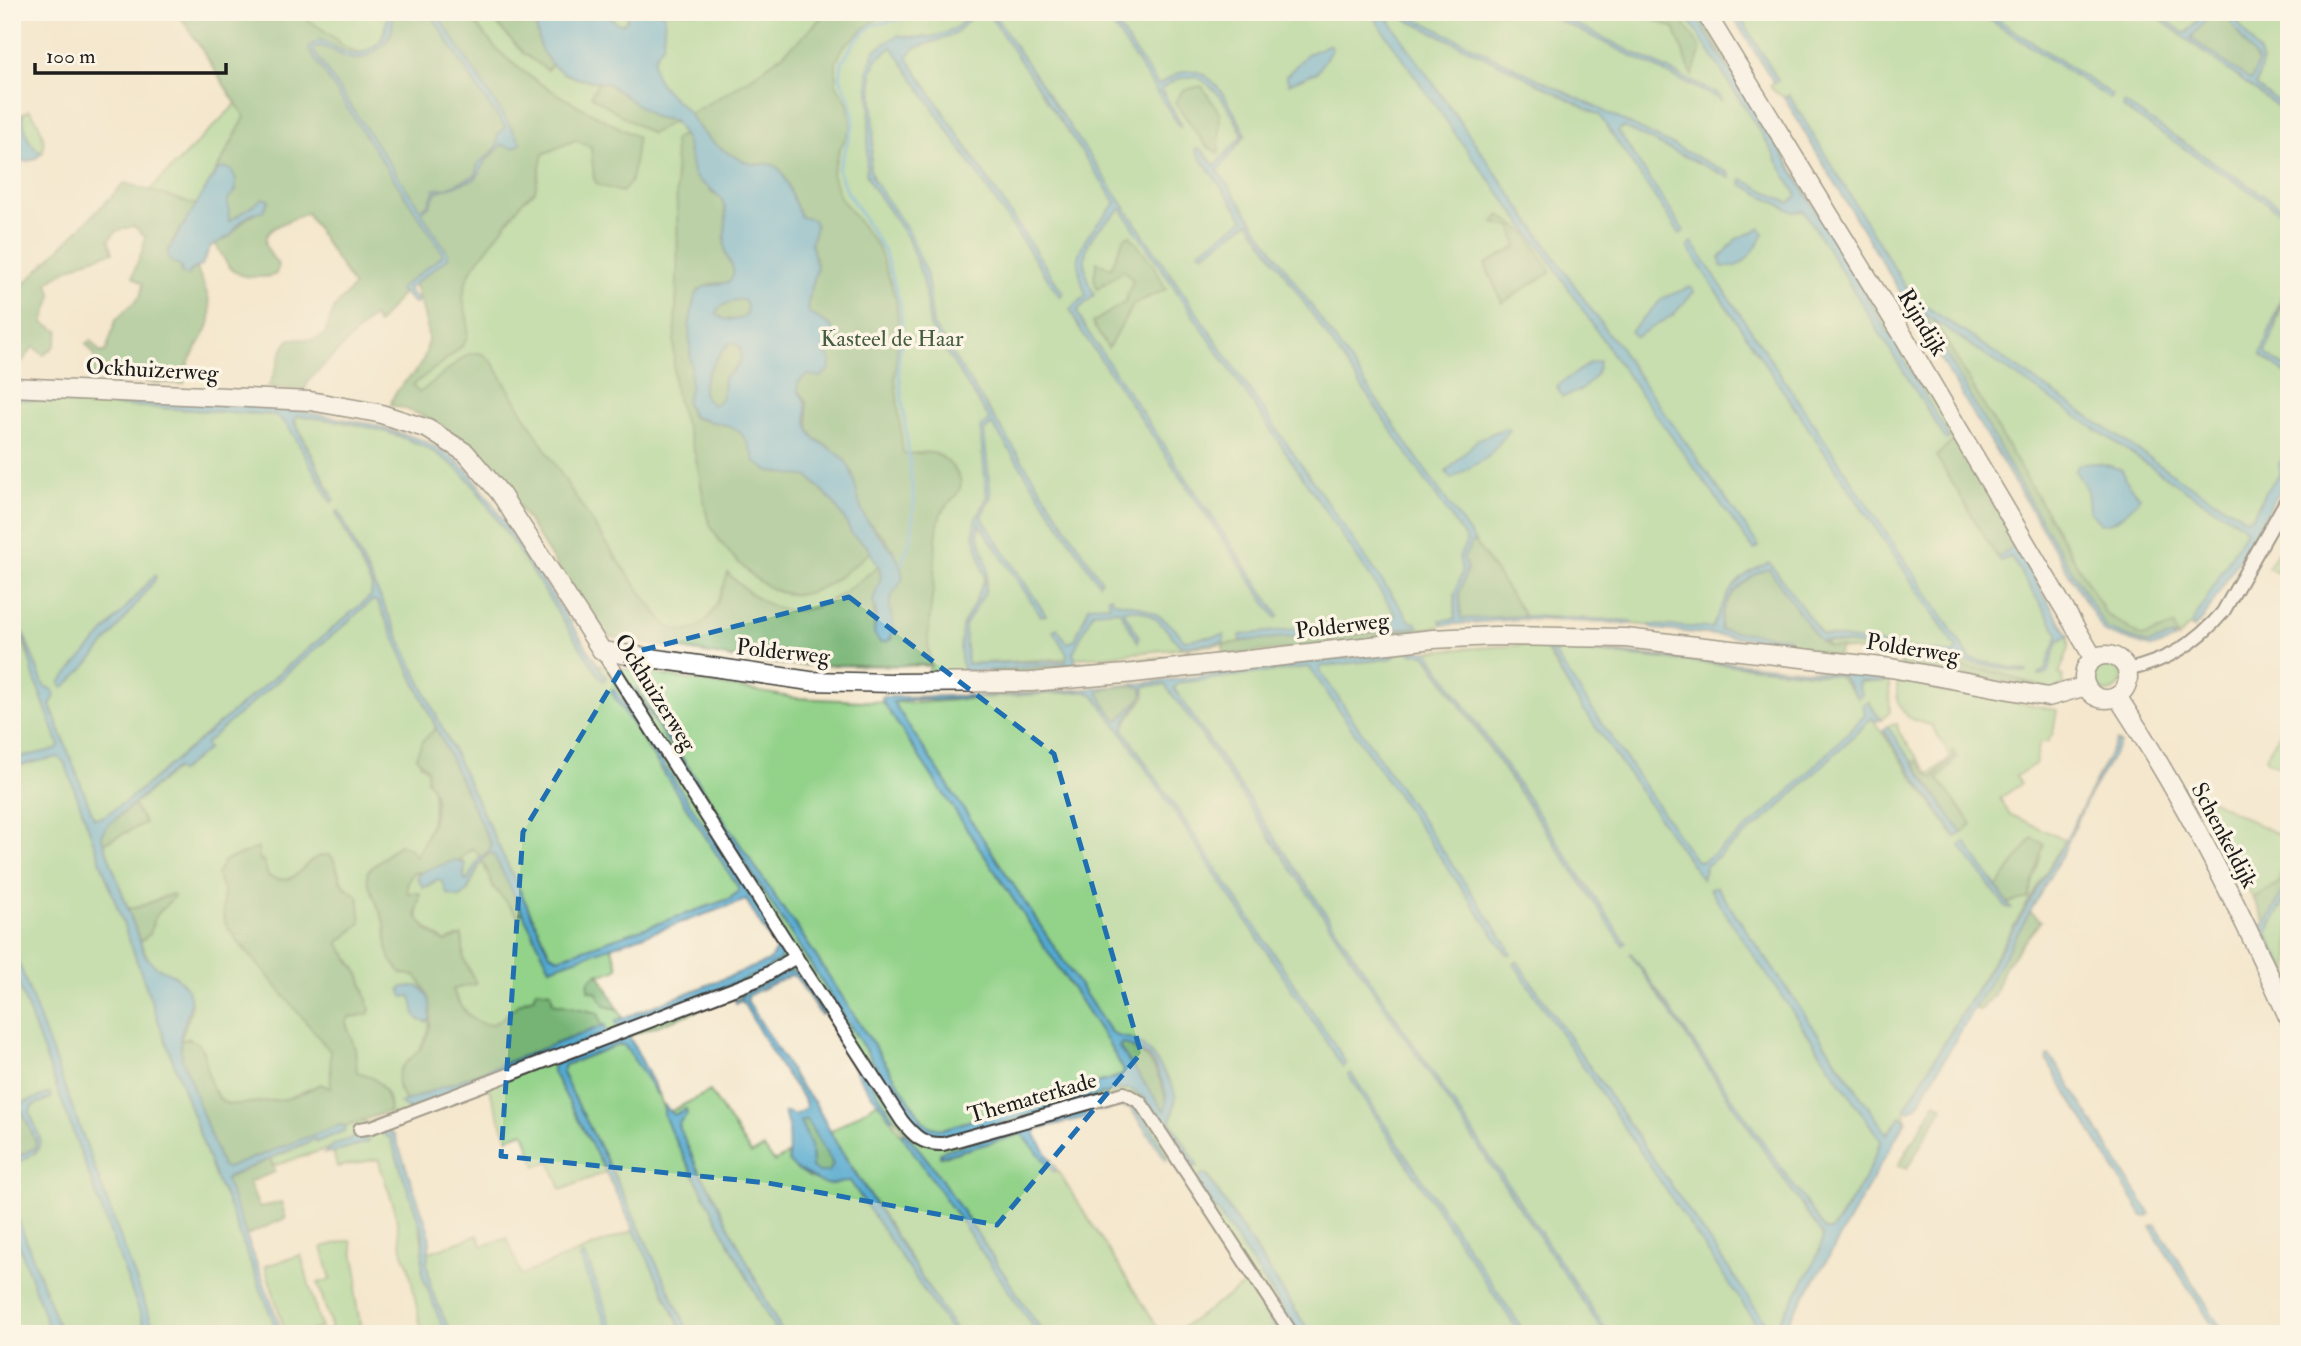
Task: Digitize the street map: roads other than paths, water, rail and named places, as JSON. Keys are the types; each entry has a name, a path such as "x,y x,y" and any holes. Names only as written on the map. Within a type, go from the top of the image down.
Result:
{"street":[{"name":"Rijndijk","path":"1705,12 1897,325 2094,659"},
{"name":"Ockhuizerweg","path":"12,387 310,401 378,413 428,429 466,453 500,494 796,957"},
{"path":"2127,670 2144,666 2188,646 2209,629 2223,612 2289,496"},
{"name":"Polderweg","path":"602,651 810,681 1031,682 1433,639 1493,636 1612,638 1891,668 2048,697 2086,686"},
{"path":"2104,655 2114,657 2124,664 2127,670 2128,679 2124,690 2117,696 2104,699 2092,694 2086,686 2084,676 2088,666 2094,659 2104,655"},
{"name":"Schenkeldijk","path":"2117,696 2207,849 2289,1019"},
{"path":"360,1129 757,980 796,957"},
{"name":"Thematerkade","path":"796,957 902,1121 923,1142 943,1144 1087,1102 1124,1093 1131,1095 1147,1112 1292,1334"}],"water":[{"path":"388,12 392,12 390,35 370,54 352,59 325,47 315,47 313,50 420,209 428,205 435,189 446,188 476,175 478,163 495,149 497,136 505,127 430,12 436,12 521,143 514,148 501,145 484,163 475,179 436,192 430,205 421,212 448,253 448,258 408,289 418,301 415,304 399,289 442,256 442,252 309,50 311,45 320,40 352,54 366,51 381,39"},
{"path":"533,12 605,12 617,23 623,24 628,19 626,12 662,12 665,16 663,45 654,64 658,80 688,112 702,133 716,145 748,163 768,164 778,168 801,217 813,220 816,227 811,242 817,268 808,302 809,313 831,326 834,335 823,350 830,358 830,369 821,377 807,375 798,383 798,391 805,402 810,432 817,441 847,463 862,512 893,552 901,567 903,578 891,598 893,632 887,642 880,642 874,634 876,613 873,600 881,578 880,570 866,545 852,535 832,501 809,477 769,471 755,462 745,438 739,432 725,425 693,417 686,402 690,389 689,326 694,300 698,291 704,287 729,282 733,274 725,247 726,214 723,202 694,176 686,140 674,121 654,117 607,83 579,79 563,73 552,65 541,50","holes":["735,300 744,300 747,305 746,316 730,320 716,313 720,307","730,343 740,347 740,362 724,377 720,400 713,405 704,396 703,387 712,366"]},
{"path":"971,12 977,12 954,35 915,48 907,57 1063,293 1060,297 892,47 876,60 872,73 874,131 870,168 873,179 910,233 927,275 933,325 1101,580 1099,584 992,424 984,431 991,497 981,516 1046,615 1041,616 979,523 978,534 988,568 985,593 965,626 967,664 1066,661 1067,654 1053,631 1057,628 1067,643 1075,640 1089,606 1110,605 1108,597 1111,596 1114,602 1134,605 1154,613 1170,624 1184,640 1224,635 1224,642 1180,646 1156,619 1141,611 1123,610 1139,637 1138,642 1119,610 1093,612 1073,653 1076,663 963,671 960,650 962,626 985,578 974,535 975,520 987,498 980,428 990,420 930,327 923,279 907,237 871,185 866,173 870,107 868,71 874,51 898,35 928,37 948,32"},
{"path":"987,12 992,12 1305,471 1411,622 1417,623 1418,627 1241,641 1240,635 1392,618 1396,615 1121,209 1099,228 1087,246 1085,267 1094,295 1077,311 1084,326 1279,616 1276,618 1080,329 1070,309 1086,296 1079,268 1079,251 1093,229 1116,203"},
{"path":"1104,12 1108,12 1158,85 1180,73 1194,71 1211,80 1232,108 1246,135 1218,171 1474,540 1463,558 1467,569 1459,594 1461,619 1525,616 1631,621 1631,624 1522,619 1442,625 1440,620 1455,619 1455,593 1462,572 1459,557 1467,541 1249,222 1203,254 1199,251 1244,219 1195,150 1202,150 1215,166 1243,135 1234,117 1218,94 1196,76 1177,79 1161,89 1181,124 1180,127"},
{"path":"1370,12 1403,12 1729,173 1730,178 1623,127 1618,131 1684,231 1680,234 1599,115 1395,14 1389,20 1759,546 1754,550 1616,360 1551,262 1461,142"},
{"path":"1542,12 1552,12 1719,95 1721,100"},
{"path":"1684,12 1693,12 1787,161 1950,438 1946,440 1804,211 1793,212 1741,184 1742,179 1789,203 1797,196 1766,141"},
{"path":"1730,12 1737,12 1778,80 1774,83"},
{"path":"1978,12 1986,12 2112,95 2110,99"},
{"path":"2150,12 2156,12 2184,33 2188,32 2204,12 2232,14 2258,51 2262,62 2256,86 2289,110 2289,115","holes":["2208,17 2228,18 2258,62 2251,81 2191,38"]},
{"path":"1330,44 1332,49 1317,72 1289,84 1286,76 1307,54"},
{"path":"1789,95 1911,296 2183,481 2246,519 2253,516 2265,492 2280,473 2280,464 2289,450 2289,475 2204,618 2194,628 2191,625 2246,530 2241,524 2196,497 1923,313 2030,502 2107,629 2148,644 2173,636 2175,640 2152,648 2104,632 1815,150 1784,97"},
{"path":"2124,103 2289,212 2289,217 2123,108"},
{"path":"22,115 30,141 42,153 28,161 12,158 12,118"},
{"path":"217,170 232,170 236,180 236,191 228,199 229,222 263,198 269,200 263,211 253,213 239,223 231,235 210,247 202,265 190,271 189,276 180,273 182,268 170,260 168,251"},
{"path":"1760,228 1764,234 1747,259 1736,266 1721,266 1720,258 1736,239"},
{"path":"1692,242 1971,659 2027,671 2026,673 1902,651 1902,647 1953,654 1957,649 1714,288 1689,249 1688,245"},
{"path":"1690,287 1694,292 1673,315 1636,337 1631,331 1663,298"},
{"path":"2284,292 2266,350 2267,355 2289,370 2289,376 2261,355"},
{"path":"1599,361 1596,374 1587,385 1562,397 1557,386 1590,363"},
{"path":"12,393 278,407 371,424 425,441 455,459 468,471 490,500 606,677 603,681 471,483 449,462 415,442 376,429 297,416 294,422 334,500 331,502 295,437 275,415 12,399"},
{"path":"1505,428 1510,430 1488,457 1451,479 1446,472 1478,439"},
{"path":"2098,463 2121,469 2124,478 2140,497 2123,515 2106,524 2101,524 2089,511 2087,489 2075,471 2079,464"},
{"path":"339,511 550,954 558,958 729,899 738,892 738,887 611,691 614,689 781,942 781,959 758,974 621,1027 616,1021 769,961 776,950 746,900 550,968 494,855 490,853 485,857 460,898 447,894 443,883 438,879 423,888 417,877 420,874 454,860 465,864 464,880 467,881 478,860 490,850 491,845 378,603 373,600 205,744 208,749 179,772 176,768 107,826 101,835 144,953 157,967 179,979 190,995 180,1041 182,1058 222,1167 227,1168 339,1125 346,1126 344,1131 317,1142 315,1139 227,1177 226,1181 283,1334 278,1334 225,1196 217,1182 65,763 58,757 12,767 12,759 57,749 59,745 34,677 12,603 44,686 53,690 55,696 50,705 94,818 102,817 128,800 371,596 372,587 336,512"},
{"path":"2020,544 2024,552 2020,555 2069,636 2059,640 2047,674 2039,673 2044,671 2058,636 2057,631 2011,557 2000,561 1997,557"},
{"path":"1770,563 1822,635 1887,645 1887,649 1819,640 1769,569 1749,579 1731,596 1723,610 1720,630 1789,637 1787,642 1653,629 1650,625 1712,628 1727,596 1740,580 1748,573"},
{"path":"154,576 155,580 111,637 63,688 61,681"},
{"path":"1546,646 1886,677 1885,682 1860,681 1858,686 1862,695 1858,698 1842,676 1562,649 1554,653 1695,860 1702,862 1746,829 1807,774 1865,715 1863,705 1868,702 1881,720 1872,718 1773,813 1706,866 1702,879 1574,696"},
{"path":"1411,650 1428,651 1626,943 1623,945 1430,660 1425,654 1412,654"},
{"path":"1394,654 1395,657 1389,659 1326,666 1321,667 1320,671 1511,954 1507,954 1309,667 1179,683 1174,688 1609,1334 1605,1334 1598,1324 1165,685 1145,686 1144,693 1141,699 1127,719 1124,730 1339,1051 1346,1064 1343,1067 1120,730 1094,696 1080,692 893,702 1107,1027 1117,1036 1136,1041 1165,1073 1175,1094 1171,1122 1198,1166 1191,1168 1144,1098 1130,1089 1120,1089 952,1137 931,1135 913,1124 634,689 793,921 923,1121 931,1127 942,1129 1115,1078 1123,1075 1124,1071 882,697 1091,689 1306,662","holes":["1132,685 1142,688 1142,697 1118,721 1098,692 1106,688","1122,1043 1148,1057 1156,1068 1165,1091 1164,1111 1119,1047"]},
{"path":"1887,726 1962,833 1956,837 1883,730"},
{"path":"2116,741 2120,743 2086,802 2064,851 1917,1106 1910,1111 1905,1108 2065,841"},
{"path":"1965,842 2011,908 2006,907 1960,846"},
{"path":"2289,879 2289,891 2267,933 2289,983 2261,926 2266,924"},
{"path":"1716,886 1887,1134 1901,1116 1906,1120 1824,1265 1780,1334 1763,1334 1514,964 1517,961 1768,1326 1777,1325 1812,1266 1822,1243 1822,1235 1630,954 1825,1230 1832,1230 1847,1209 1866,1176 1881,1141 1732,924 1710,889"},
{"path":"12,947 156,1334 148,1334 146,1330 12,966"},
{"path":"789,971 797,972 824,1014 821,1015 796,977 791,975 749,995 747,1000 800,1086 815,1103 838,1146 958,1334 953,1334 850,1181 825,1184 789,1162 788,1126 784,1113 795,1115 806,1108 805,1101 778,1063 742,1001 736,1003 735,1000","holes":["806,1119 833,1164 829,1172 818,1172 812,1168 811,1145 800,1121"]},
{"path":"418,986 429,1000 430,1019 426,1022 419,1020 415,1014 411,996 403,997 400,989"},
{"path":"605,1025 606,1033 409,1110 400,1103"},
{"path":"835,1029 839,1031 893,1117 891,1119 862,1082 833,1032"},
{"path":"628,1034 659,1094 624,1045 617,1045 565,1065 562,1073 690,1334 684,1334 606,1172 553,1072 556,1063"},
{"path":"2048,1056 2063,1074 2150,1214 2148,1217 2143,1216 2054,1072 2047,1060"},
{"path":"1351,1073 1526,1334 1520,1334 1348,1075"},
{"path":"50,1093 51,1098 32,1106 30,1113 40,1139 37,1150 12,1165 12,1159 35,1148 36,1142 22,1111 12,1114 12,1107"},
{"path":"1120,1102 1136,1108 1142,1115 1159,1141 1166,1160 1130,1108 1119,1107 1100,1112 1097,1109 1099,1106"},
{"path":"664,1105 674,1115 686,1109 687,1114 679,1123 680,1129 698,1170 711,1190 783,1334 777,1334 670,1130 664,1115"},
{"path":"1083,1110 1086,1114 1084,1118 1036,1129 1035,1135 1057,1170 1054,1172 1022,1134 940,1157 940,1153 946,1150"},
{"path":"388,1130 395,1136 429,1231 427,1263 431,1288 451,1334 445,1334 422,1275 423,1234 390,1138 384,1135 383,1131"},
{"path":"905,1132 931,1164 1044,1334 1038,1334 901,1134"},
{"path":"361,1135 367,1136 368,1142 324,1153 335,1144"},
{"path":"1203,1174 1207,1176 1311,1334 1300,1334 1196,1180"},
{"path":"12,1203 61,1334 51,1334 12,1226"},
{"path":"2156,1225 2225,1334 2218,1334 2157,1239 2151,1227"},
{"path":"582,1254 588,1261 615,1334 610,1334 580,1258"},
{"path":"1251,1281 1285,1334 1279,1334 1246,1284"}],"waterway":[{"path":"901,564 911,539 914,501 898,365 902,333 900,303 884,251 846,190 838,170 854,123 851,102 840,78 842,62 855,41 872,25 935,12"}],"park label":[{"name":"Kasteel de Haar","path":"892,338"}]}
